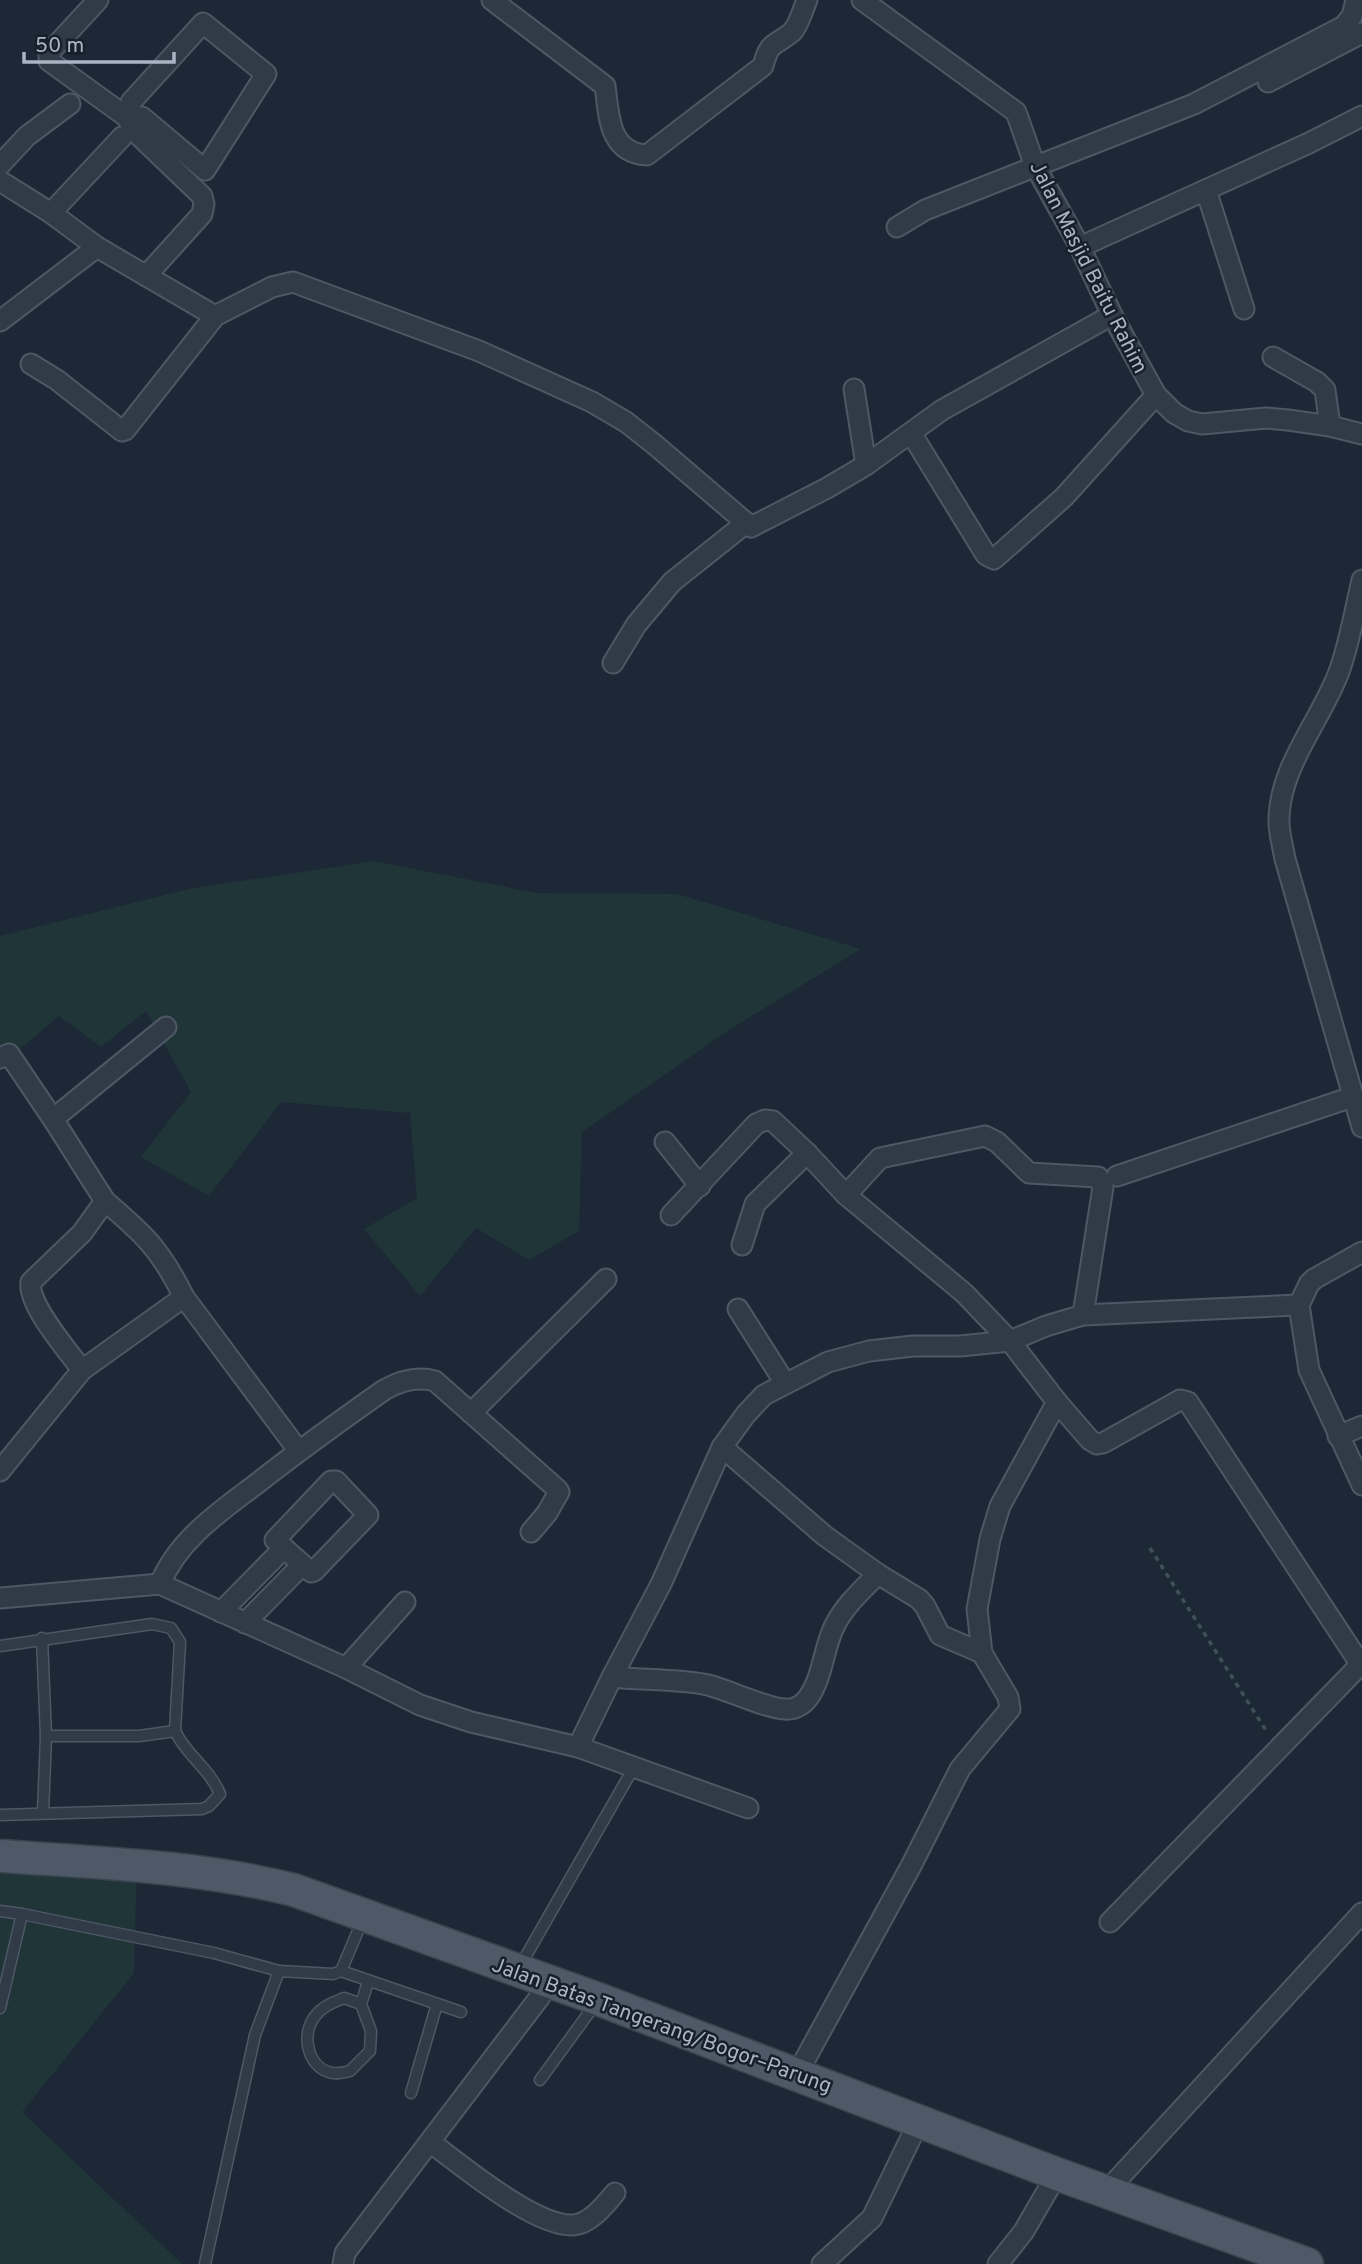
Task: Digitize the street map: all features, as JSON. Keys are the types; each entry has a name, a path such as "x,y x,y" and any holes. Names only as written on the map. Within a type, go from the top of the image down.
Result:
{"main road":[{"name":"Jalan Batas Tangerang/Bogor–Parung","path":"0,1856 194,1870 250,1879 294,1890 598,1999 1056,2174 1307,2264"}],"street":[{"path":"98,0 49,53 49,61 128,118 142,117 205,170 267,74 203,23 131,102 128,118 132,129 202,196 204,204 202,214 146,276"},
{"path":"492,0 605,86 611,130 619,142 630,150 647,155 762,66 767,51 776,40 793,31 807,0"},
{"name":"Jalan Masjid Baitu Rahim","path":"862,0 1010,106 1021,121 1035,166 1080,247 1112,315 1156,395 1174,413 1188,421 1202,424 1266,418 1330,426 1362,434"},
{"path":"897,227 925,210 1221,92 1344,26 1352,16 1356,0"},
{"path":"1269,82 1361,35"},
{"path":"0,165 27,136 70,104"},
{"path":"1080,247 1309,144 1362,117"},
{"path":"51,213 122,138"},
{"path":"0,181 51,213 97,247 215,316"},
{"path":"1206,190 1244,309"},
{"path":"0,321 97,247"},
{"path":"31,364 57,380 122,431 215,316 272,287 293,282 479,351 592,402 626,422 754,527 866,465 942,410 1112,315"},
{"path":"1273,357 1317,382 1325,390 1330,426"},
{"path":"854,389 866,465"},
{"path":"911,433 986,555 994,559 1064,497 1156,395"},
{"path":"613,663 636,625 673,582 746,523"},
{"path":"1362,580 1340,669 1301,746 1284,790 1279,821 1285,859 1362,1127"},
{"path":"53,1119 166,1027"},
{"path":"0,1058 9,1054 104,1201 155,1247 184,1297 298,1451"},
{"path":"1117,1175 1352,1097"},
{"path":"671,1215 755,1124 765,1120 772,1121 807,1153 846,1195 964,1293 1010,1341 1057,1402 1097,1444 1180,1400 1188,1402 1361,1664 1110,1922"},
{"path":"846,1195 880,1158 985,1136 997,1142 1029,1173 1098,1177 1103,1187 1083,1315"},
{"path":"665,1142 699,1186"},
{"path":"742,1245 755,1205 807,1153"},
{"path":"82,1370 34,1302 29,1286 82,1233 104,1201"},
{"path":"1362,1252 1314,1279 1298,1305 1309,1370 1362,1485"},
{"path":"471,1413 606,1279"},
{"path":"2,1465 82,1370 184,1297"},
{"path":"579,1747 661,1584 722,1447 746,1414 765,1395 828,1362 869,1351 1010,1341 1083,1315 1298,1305"},
{"path":"738,1309 785,1383"},
{"path":"160,1584 167,1565 186,1541 298,1451 395,1383 412,1379 435,1381 559,1492 547,1513 531,1532"},
{"path":"797,2074 911,1866 960,1769 1010,1709 1008,1697 982,1653 977,1609 990,1539 1000,1506 1057,1402"},
{"path":"1338,1436 1362,1426"},
{"path":"722,1447 825,1536 919,1599 940,1635 982,1653"},
{"path":"331,1481 337,1481 368,1515 314,1571 311,1572 284,1548 275,1540 331,1481"},
{"path":"221,1612 284,1548"},
{"path":"245,1623 302,1565"},
{"path":"612,1677 704,1684 772,1707 786,1710 797,1708 807,1699 817,1679 833,1629 843,1612 878,1574"},
{"path":"0,1598 160,1584 346,1668 420,1705 471,1723 579,1747 748,1808"},
{"path":"346,1668 405,1602"},
{"path":"1106,2192 1362,1915"},
{"path":"343,2264 345,2253 548,1983"},
{"path":"822,2264 872,2218 919,2121"},
{"path":"430,2142 507,2199 522,2208 563,2223 574,2225 585,2221 615,2193"},
{"path":"998,2264 1024,2231 1056,2174"}],"lane":[{"path":"0,1646 152,1624 171,1628 180,1642 175,1731 181,1745 215,1783 220,1794 209,1806 202,1809 0,1815"},
{"path":"42,1638 46,1736 43,1813"},
{"path":"46,1736 139,1736 175,1731"},
{"path":"517,1971 634,1767"},
{"path":"0,1911 214,1954 279,1971 333,1974 341,1971 460,2012"},
{"path":"0,2009 22,1914"},
{"path":"341,1971 364,1916"},
{"path":"205,2264 255,2035 279,1971"},
{"path":"361,2004 344,1998 328,2004 316,2014 309,2025 306,2045 312,2059 324,2069 334,2073 350,2071 370,2051 371,2031 361,2004 368,1982"},
{"path":"540,2080 598,1999"},
{"path":"411,2093 437,2004"}],"path":[{"path":"1150,1548 1278,1749"}],"green space":[{"path":"374,861 536,893 677,894 861,949 729,1030 582,1132 579,1231 529,1260 476,1228 420,1296 364,1229 417,1198 410,1113 281,1102 209,1196 141,1157 191,1092 146,1011 101,1047 59,1016 0,1066 0,936 189,889"},
{"path":"0,1853 137,1861 134,1973 22,2112 182,2264 0,2264"}]}
